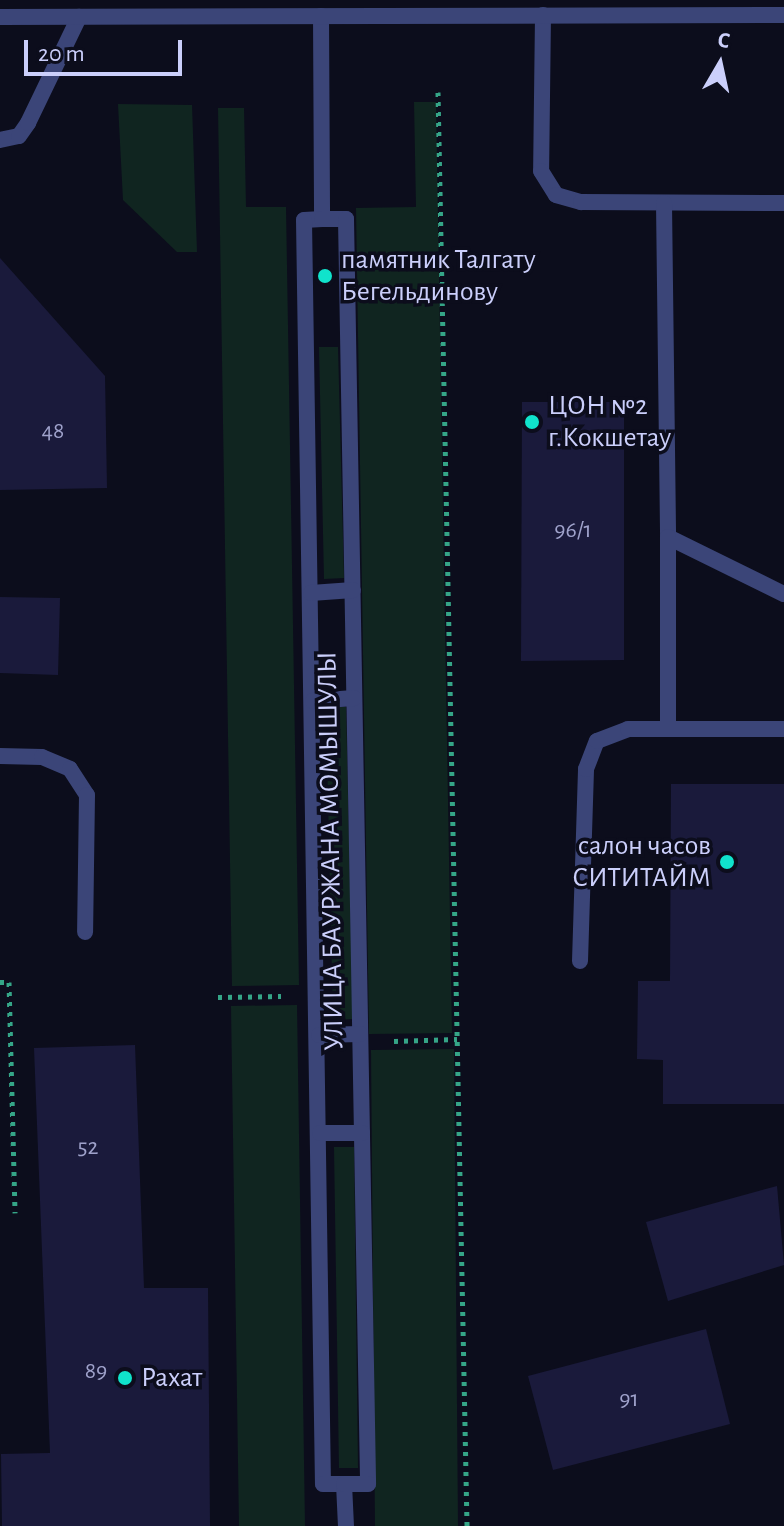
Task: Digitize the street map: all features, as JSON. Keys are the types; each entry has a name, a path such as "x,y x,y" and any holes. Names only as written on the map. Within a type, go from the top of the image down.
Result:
{"street":[{"path":"543,15 545,185 568,201 784,203"},
{"path":"0,17 784,15"},
{"path":"321,16 322,219"},
{"path":"0,140 19,136 28,123 79,17"},
{"path":"664,203 668,729"},
{"name":"УЛИЦА БАУРЖАНА МОМЫШУЛЫ","path":"346,219 353,590 368,1484 323,1484 319,995 304,220 346,219"},
{"path":"668,537 784,594"},
{"path":"311,593 353,590"},
{"path":"313,701 354,698"},
{"path":"580,961 590,755 610,733 668,729 784,729"},
{"path":"0,756 42,757 70,769 87,795 85,932"},
{"path":"319,1035 360,1038"},
{"path":"320,1133 362,1133"},
{"path":"344,1484 346,1526"}],"path":[{"path":"438,92 467,1526"},
{"path":"0,982 9,982 15,1213"},
{"path":"218,997 319,995"},
{"path":"360,1038 457,1039"}],"green space":[{"path":"414,102 436,102 452,1033 369,1034 356,208 416,207"},
{"path":"118,104 192,105 197,252 177,252 123,200"},
{"path":"218,108 244,108 246,207 286,207 299,985 232,986"},
{"path":"319,347 338,347 344,578 324,579"},
{"path":"326,707 346,707 353,1019 333,1020"},
{"path":"297,1005 305,1526 239,1526 231,1006"},
{"path":"454,1049 458,1526 375,1526 371,1050"},
{"path":"334,1147 354,1147 358,1468 339,1468"}],"building":[{"path":"0,258 105,376 107,488 0,490"},
{"path":"522,402 624,402 624,660 521,661"},
{"path":"0,597 60,598 58,675 0,673"},
{"path":"671,784 784,784 784,1104 663,1104 663,1060 637,1059 638,981 670,981"},
{"path":"135,1045 144,1288 208,1288 210,1526 2,1526 1,1454 50,1453 34,1048"},
{"path":"777,1186 784,1265 668,1301 646,1222"},
{"path":"706,1329 730,1424 553,1470 528,1376"}],"place":[{"name":"памятник Талгату Бегельдинову","path":"325,276"},
{"name":"ЦОН №2 г.Кокшетау","path":"532,422"},
{"name":"салон часов СИТИТАЙМ","path":"727,862"},
{"name":"Рахат","path":"125,1378"}]}
